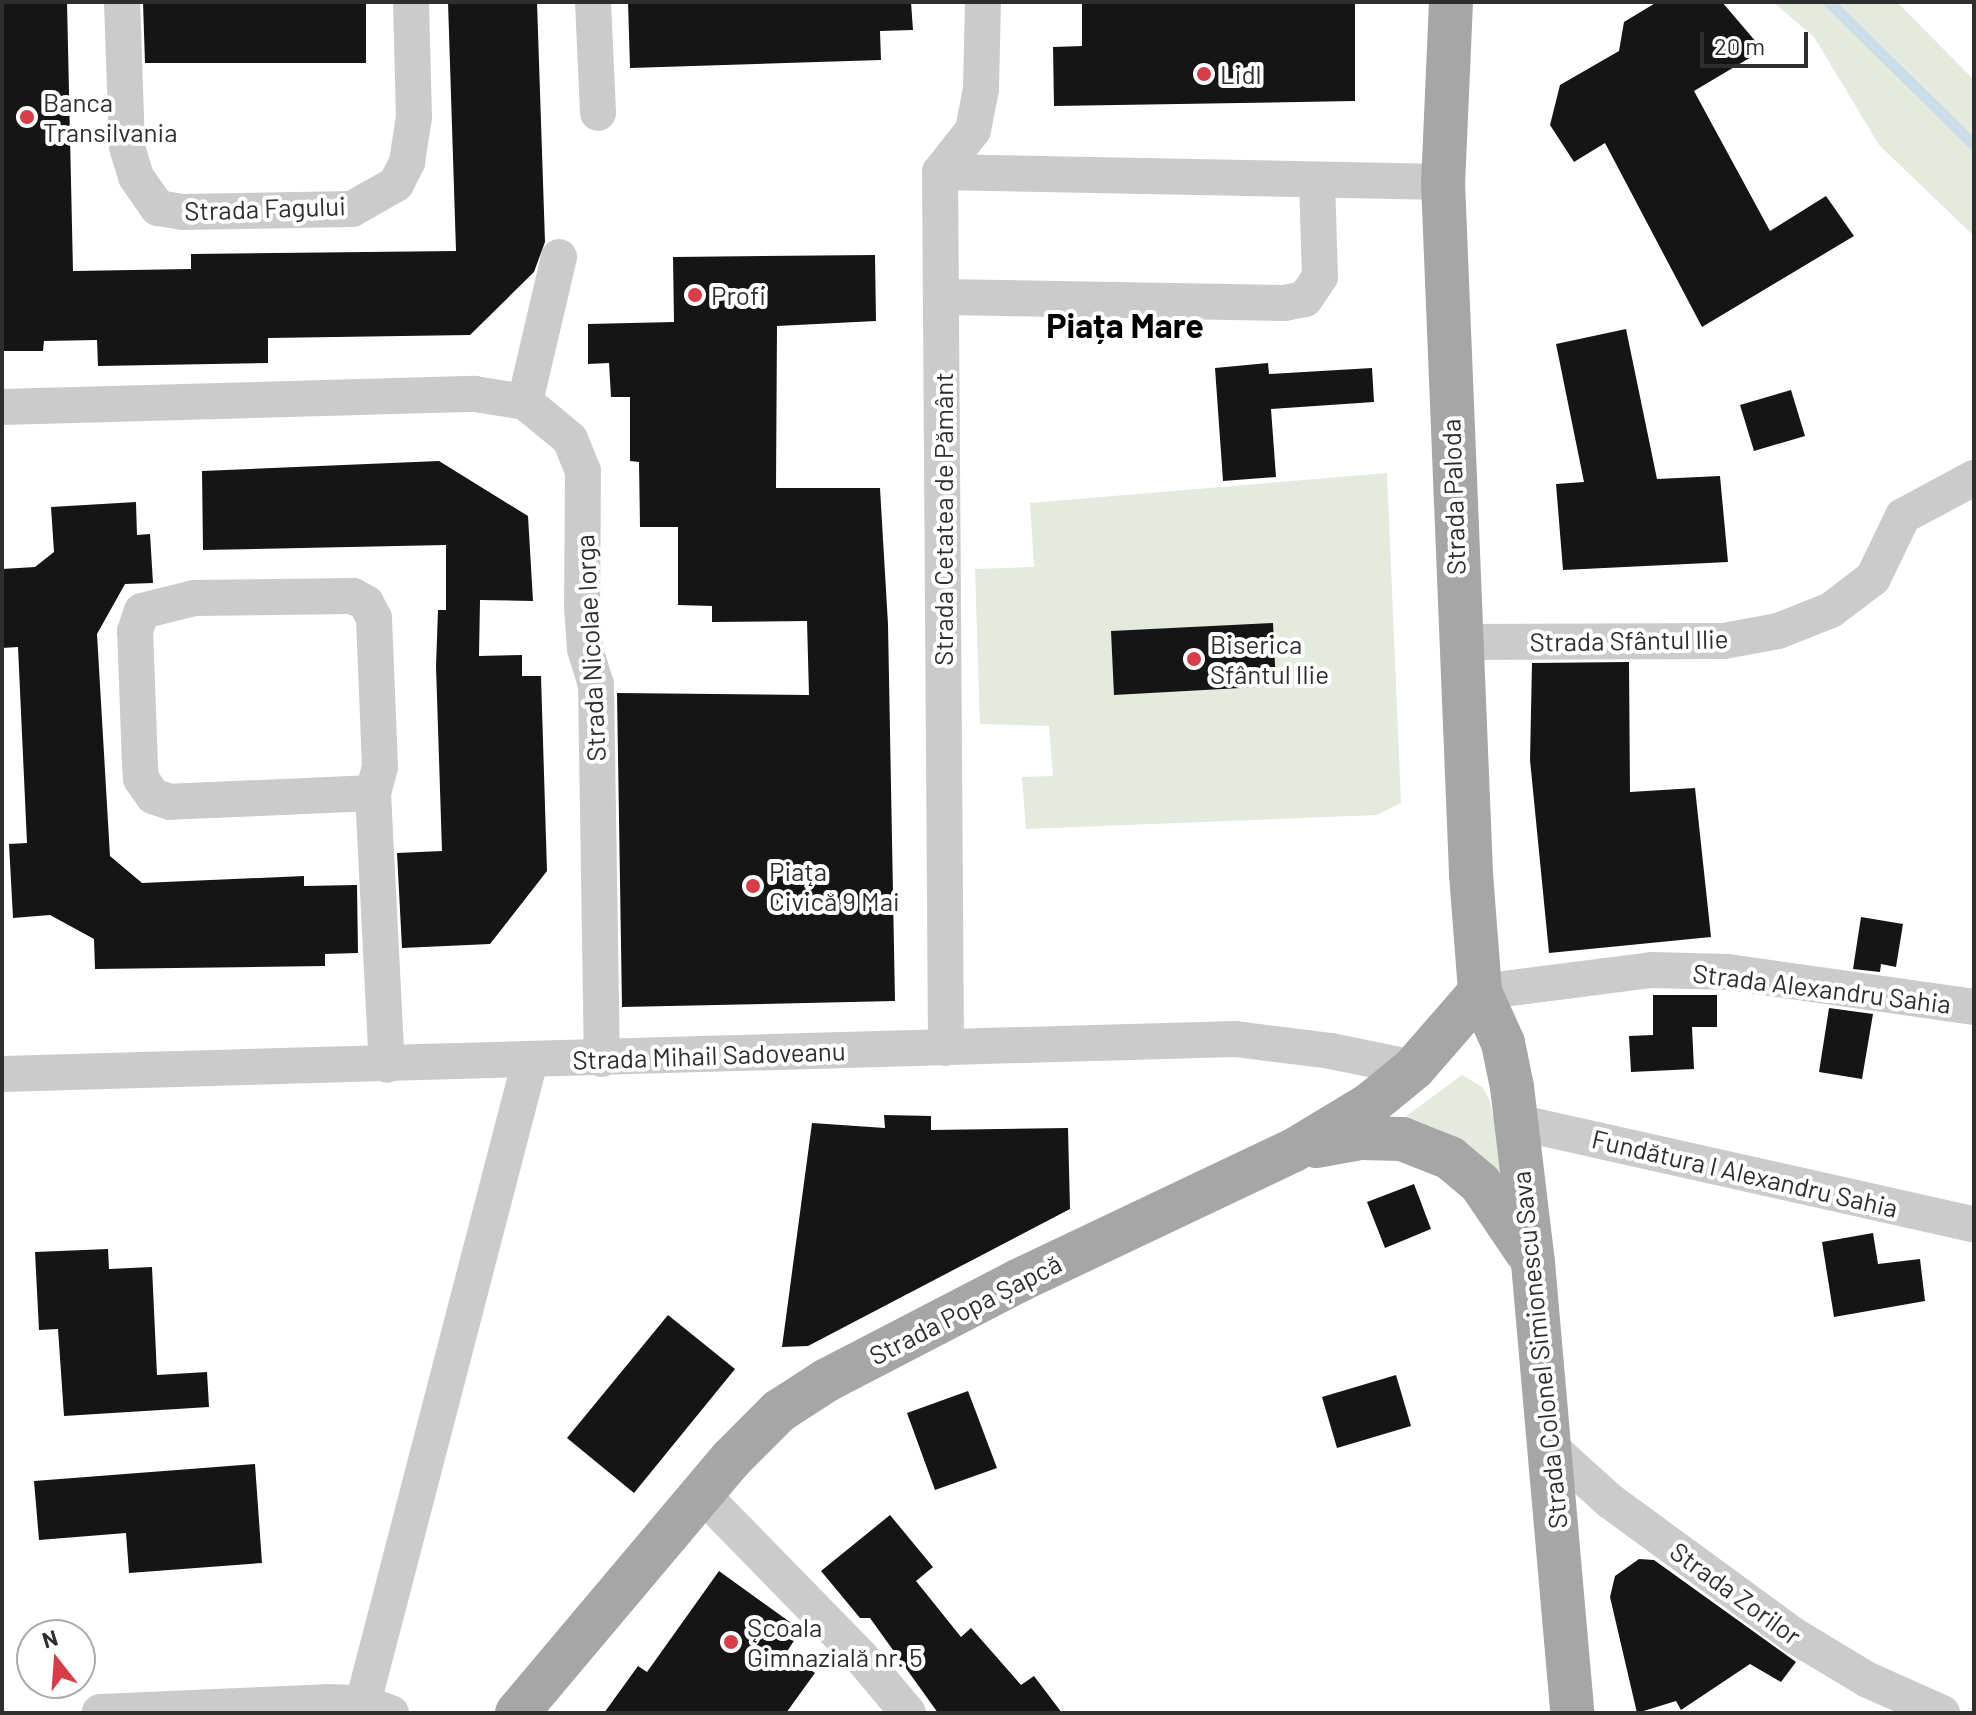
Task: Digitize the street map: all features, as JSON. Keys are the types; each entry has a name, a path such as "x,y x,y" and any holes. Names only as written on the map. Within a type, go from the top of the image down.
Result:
{"main road":[{"name":"Strada Paloda","path":"1451,2 1443,182 1460,642 1480,992"},
{"name":"Strada Popa Șapcă","path":"517,1713 702,1494 779,1411 827,1380 1294,1150 1369,1105 1414,1068 1480,992"},
{"name":"Strada Colonel Simionescu Sava","path":"1480,992 1503,1043 1516,1122 1533,1263 1572,1713"},
{"path":"1294,1150 1361,1138 1402,1139 1450,1158 1480,1183 1533,1263"}],"street":[{"name":"Strada Fagului","path":"122,2 127,147 136,177 158,208 183,212 352,209 396,184 407,162 414,117 411,2"},
{"path":"593,2 598,113"},
{"path":"940,172 973,130 981,89 983,2"},
{"path":"940,172 1443,182"},
{"name":"Strada Cetatea de Pământ","path":"940,172 946,1048"},
{"path":"941,297 1284,303 1305,299 1320,277 1317,180"},
{"path":"2,407 413,394 475,394 525,402 559,257"},
{"name":"Strada Nicolae Iorga","path":"525,402 570,439 583,471 582,607 585,649 596,684 602,1059"},
{"name":"Strada Sfântul Ilie","path":"1460,642 1724,641 1778,631 1831,610 1873,578 1903,516 1974,478"},
{"path":"373,793 170,802 153,796 141,779 140,765 135,631 142,611 194,598 353,596 366,603 374,618 380,767 373,793 387,1065"},
{"name":"Strada Alexandru Sahia","path":"1480,992 1652,970 1728,972 1974,1007"},
{"name":"Strada Mihail Sadoveanu","path":"2,1074 1235,1039 1331,1051 1414,1068"},
{"path":"100,1712 377,1708 530,1061"},
{"name":"Fundătura I Alexandru Sahia","path":"1516,1122 1974,1224"},
{"name":"Strada Zorilor","path":"1548,1445 1610,1501 1793,1635 1868,1680 1942,1713"},
{"path":"702,1494 861,1657 908,1713"}],"shaded area":[{"path":"1773,2 1897,2 1974,80 1974,236 1879,145 1814,37"},
{"path":"1387,473 1401,803 1377,815 1026,829 1022,777 1053,776 1049,726 980,724 975,569 1034,567 1030,503"},
{"path":"1462,1075 1482,1087 1490,1101 1504,1170 1499,1174 1397,1123"}],"building":[{"path":"2,2 67,2 73,271 191,269 191,254 456,251 448,2 537,2 545,242 534,272 470,335 268,338 268,363 98,366 97,340 44,341 43,351 2,351"},
{"path":"143,2 366,2 366,63 145,63"},
{"path":"628,2 911,2 913,30 880,31 881,60 630,68"},
{"name":"Lidl","path":"1082,2 1355,2 1355,101 1054,106 1053,47 1082,46"},
{"path":"1657,2 1722,2 1763,50 1694,91 1770,231 1826,196 1854,236 1702,327 1605,143 1574,162 1550,125 1560,85 1619,51 1624,22"},
{"path":"875,255 876,321 777,326 776,488 880,488 888,624 895,1001 622,1007 617,693 809,695 807,621 712,622 712,606 678,605 678,527 640,527 639,462 630,461 630,397 611,397 609,363 588,364 588,324 674,322 673,257"},
{"path":"1626,329 1657,479 1720,476 1728,562 1563,570 1556,484 1584,482 1556,344"},
{"path":"1268,363 1269,374 1372,368 1374,402 1271,409 1276,477 1223,481 1215,368"},
{"path":"1791,390 1805,436 1754,451 1740,405"},
{"path":"439,461 528,516 533,601 480,600 479,656 522,655 522,676 541,676 547,871 490,944 402,948 397,853 442,851 436,666 438,610 446,610 446,545 203,550 202,471"},
{"path":"136,502 137,535 150,534 153,583 125,584 97,634 110,856 142,883 304,876 304,886 357,885 358,953 325,954 325,966 95,969 94,939 50,915 13,918 9,844 27,843 18,647 2,648 2,569 35,567 54,552 51,507"},
{"name":"Biserica Sfântul Ilie","path":"1273,623 1276,686 1114,695 1111,631"},
{"path":"1629,662 1630,792 1695,788 1711,937 1549,953 1530,760 1532,663"},
{"path":"1861,917 1903,924 1896,967 1881,964 1880,972 1853,969"},
{"path":"1653,995 1717,995 1717,1027 1692,1027 1694,1069 1631,1072 1629,1036 1653,1035"},
{"path":"1829,1008 1873,1014 1862,1079 1819,1072"},
{"path":"884,1115 931,1116 931,1130 1068,1128 1070,1209 808,1346 782,1347 812,1123 885,1128"},
{"path":"1414,1184 1431,1229 1385,1248 1367,1202"},
{"path":"1873,1233 1878,1264 1920,1259 1925,1301 1834,1317 1822,1242"},
{"path":"108,1249 109,1269 152,1267 157,1375 207,1372 209,1407 64,1416 58,1329 39,1330 35,1252"},
{"path":"668,1315 735,1369 634,1493 567,1438"},
{"path":"1396,1375 1411,1426 1337,1448 1322,1397"},
{"path":"968,1391 997,1468 935,1490 907,1413"},
{"path":"255,1464 262,1563 129,1573 126,1533 39,1540 34,1481"},
{"path":"890,1515 933,1567 916,1581 961,1637 971,1628 1021,1685 1034,1676 1062,1713 938,1713 870,1618 860,1618 821,1571"},
{"path":"1639,1559 1654,1560 1796,1662 1781,1682 1750,1664 1681,1710 1676,1701 1637,1713 1610,1597 1615,1576"},
{"name":"Școala Gimnazială nr. 5","path":"719,1571 801,1630 786,1653 815,1673 786,1713 604,1713 638,1666 647,1672"}],"waterway":[{"path":"1829,2 1974,145"}],"place":[{"name":"Lidl","path":"1204,74"},
{"name":"Banca Transilvania","path":"27,117"},
{"name":"Profi","path":"695,295"},
{"name":"Biserica Sfântul Ilie","path":"1194,659"},
{"name":"Piața Civică 9 Mai","path":"753,886"},
{"name":"Școala Gimnazială nr. 5","path":"731,1642"}],"district":[{"name":"Piața Mare","path":"1125,325"}]}
